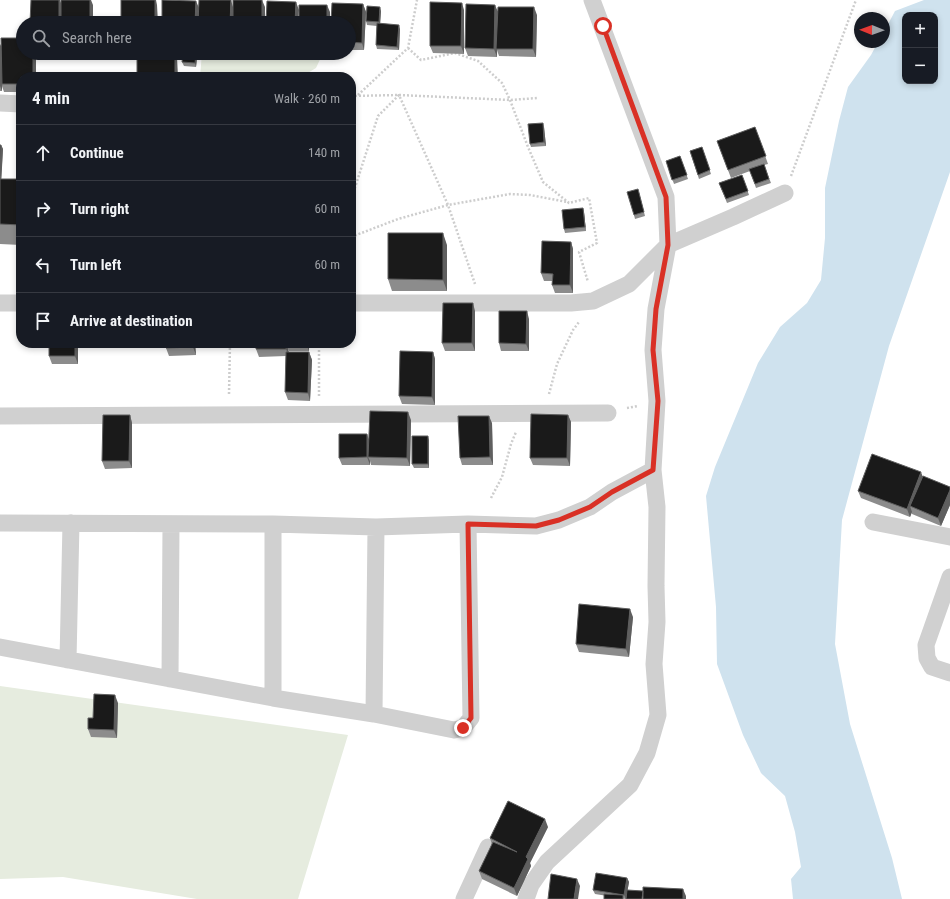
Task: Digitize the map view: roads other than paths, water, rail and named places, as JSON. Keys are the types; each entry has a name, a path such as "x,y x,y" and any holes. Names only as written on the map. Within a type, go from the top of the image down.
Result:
{"street":[{"path":"526,899 531,885 547,862 630,785 646,753 658,715 654,664 657,622 657,507 653,470 658,401 653,350 656,309 668,245 666,197 592,0"},
{"path":"0,103 16,104"},
{"path":"356,303 571,303 593,301 629,284 668,245 785,193"},
{"path":"0,303 16,303"},
{"path":"0,416 608,413"},
{"path":"0,522 273,524 376,527 468,524 536,526 559,520 590,507 612,492 653,470"},
{"path":"68,660 71,522"},
{"path":"873,522 950,538"},
{"path":"170,679 171,524"},
{"path":"273,524 273,698"},
{"path":"0,646 273,698 374,714 454,730 463,728 471,718 468,524"},
{"path":"374,714 376,527"},
{"path":"950,578 926,645 927,658 932,667 950,673"},
{"path":"464,899 488,847"}],"water":[{"path":"924,0 950,0 950,172 889,346 842,520 835,644 850,724 892,858 902,899 793,899 791,879 801,867 795,832 785,796 761,773 743,735 717,664 716,607 706,496 715,467 758,363 780,327 807,303 821,280 825,238 825,188 839,121 848,87 875,48 890,48 890,21 895,11"}]}
